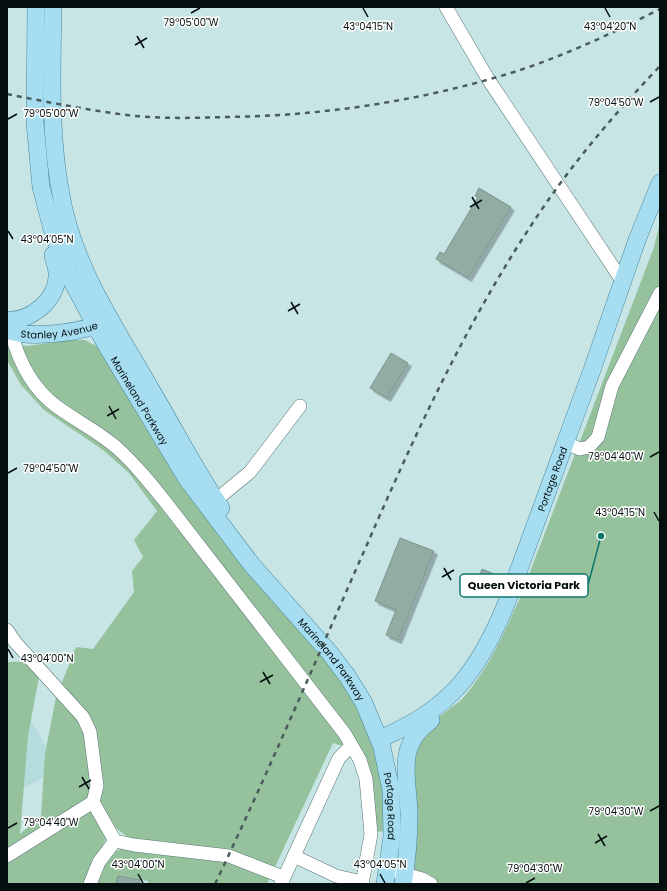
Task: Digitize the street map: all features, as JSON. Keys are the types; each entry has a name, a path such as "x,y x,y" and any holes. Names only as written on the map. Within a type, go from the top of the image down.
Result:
{"main road":[{"name":"Marineland Parkway","path":"36,7 35,123 41,187 52,229 68,274 102,322 216,500 260,560 347,659 365,686 383,737"},
{"name":"Marineland Parkway","path":"53,7 52,43 54,143 62,201 69,229 102,322 154,428 187,479 252,564 339,665 383,737"},
{"path":"52,43 61,7"},
{"path":"8,327 15,321 28,317 41,308 54,290 57,274 39,204 34,170 35,123"},
{"name":"Portage Road","path":"396,877 402,842 402,802 398,773 383,737 416,721 433,710 463,682 487,645 513,583 566,443 637,240 660,183"},
{"name":"Stanley Avenue","path":"8,327 48,335 102,322"},
{"path":"396,877 409,823 405,763 409,745 419,729 458,698 481,669 497,641 506,618 513,583"}],"street":[{"path":"446,7 488,79 623,282"},
{"path":"566,443 580,449 590,448 598,437 612,386 660,293"},
{"path":"8,327 19,357 41,392 56,406 104,437 140,470 340,729 360,760 366,779 371,834 362,883 336,876 294,856"},
{"path":"216,500 250,472 300,406"},
{"path":"7,630 15,642 83,717 90,732 97,786 93,802 115,841 134,845 229,856 282,880 340,758 351,746"},
{"path":"7,856 93,802"},
{"path":"90,884 99,862 115,841"},
{"path":"396,877 431,884"}],"shaded area":[{"path":"7,681 59,768 7,798"}],"green space":[{"path":"660,222 660,884 406,884 408,786 417,748 426,728 463,698 481,675 508,624 520,598 645,271 654,247"},
{"path":"69,340 85,340 98,347 345,681 378,752 388,831 372,832 358,751 333,743 267,884 148,884 148,881 118,876 116,884 95,884 105,862 112,854 124,848 129,838 112,825 86,884 7,884 7,662 42,661 28,736 20,834 41,816 45,754 56,697 76,647 93,649 134,592 132,571 143,557 134,540 157,511 129,473 103,450 44,410 21,385 7,360 7,344 27,346"}],"building":[{"path":"479,188 511,207 468,278 436,259 440,252 444,254 478,197 475,196"},
{"path":"391,353 408,363 387,398 370,388"},
{"path":"400,538 434,551 398,640 386,635 396,610 375,601"},
{"path":"482,569 494,574 490,584 478,580"},
{"path":"118,876 140,880 139,884 116,884"}],"railway":[{"path":"7,94 97,111 151,117 188,118 262,116 335,110 407,99 514,72 588,44 660,9"},
{"path":"215,884 274,756 388,496 450,365 522,239 549,199 602,131 660,66"}],"place":[{"name":"Queen Victoria Park","path":"601,536"}]}
